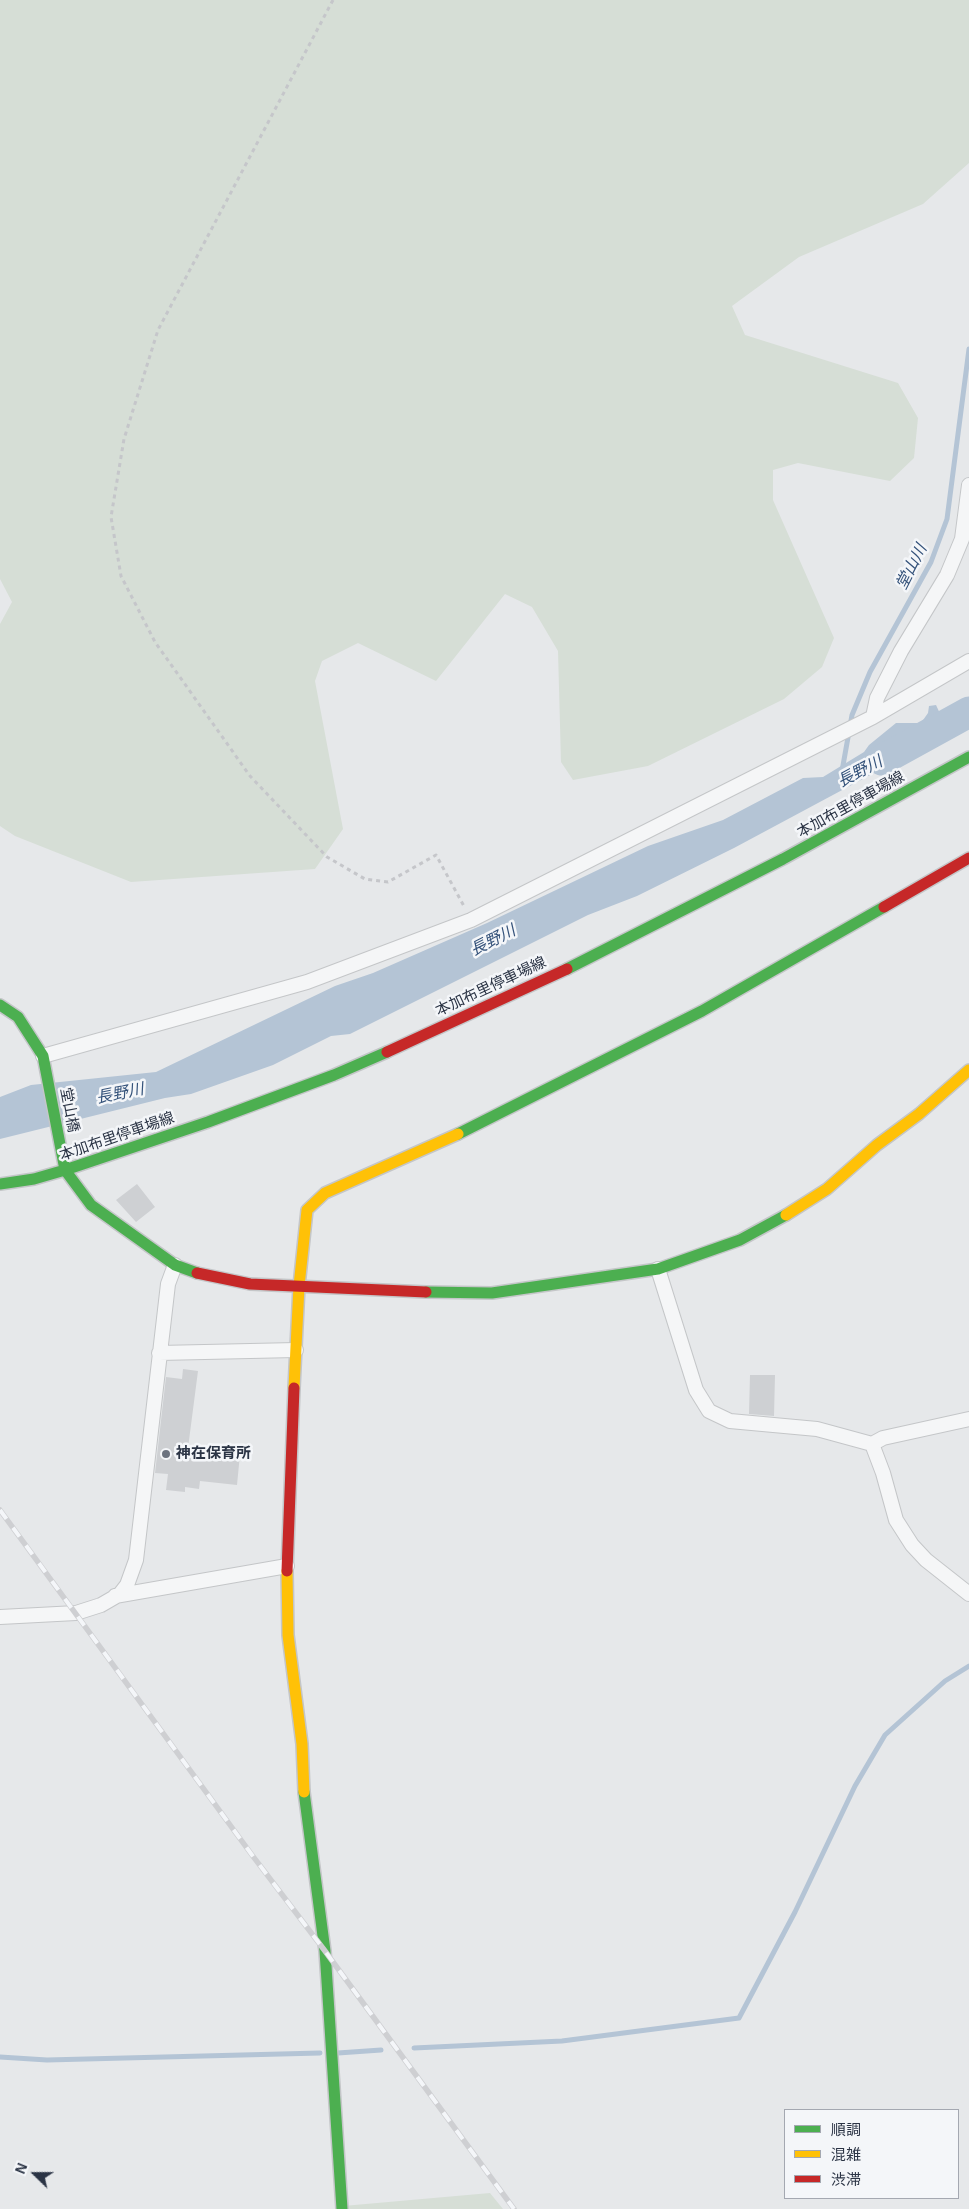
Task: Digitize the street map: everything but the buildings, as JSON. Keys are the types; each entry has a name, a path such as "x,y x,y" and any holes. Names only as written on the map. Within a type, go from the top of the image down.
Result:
{"street":[{"path":"873,718 877,698 901,651 947,574 962,539 969,485"},
{"path":"0,1005 18,1017 43,1056 307,982 471,920 873,718 969,661"},
{"name":"本加布里停車場線","path":"0,1184 34,1179 65,1170 208,1122 334,1074 465,1017 594,956 783,859 969,757"},
{"path":"342,2209 331,2059 326,1951 305,1806 302,1744 288,1635 287,1566 296,1350 299,1286 307,1210 325,1193 481,1124 702,1011 969,858"},
{"name":"堂山橋","path":"43,1056 65,1170"},
{"path":"65,1170 92,1205 175,1265 201,1275 250,1284 386,1292 492,1293 658,1269 740,1240 782,1218 827,1189 877,1145 919,1114 969,1070"},
{"path":"0,1617 76,1613 101,1604 120,1594 127,1585 136,1560 168,1284 175,1265"},
{"path":"658,1269 696,1390 709,1410 730,1421 818,1429 872,1444 882,1438 969,1419"},
{"path":"159,1353 296,1350"},
{"path":"872,1444 896,1520 906,1537 926,1560 969,1594"},
{"path":"115,1596 287,1566"}],"path":[{"path":"333,0 158,330 124,439 111,517 121,576 155,642 250,776 327,857 365,880 388,882 436,855 471,920"}],"shaded area":[{"path":"0,0 969,0 969,163 923,204 799,257 732,306 745,335 898,383 918,418 914,458 890,481 798,463 773,470 773,500 834,638 822,667 784,699 648,766 573,780 561,762 558,651 532,607 505,594 436,681 358,643 322,661 315,681 343,829 315,869 131,882 15,836 0,826 0,624 12,602 0,579"},
{"path":"490,2193 503,2209 343,2209 343,2206"}],"water":[{"path":"936,705 943,720 921,731 915,751 734,848 637,896 588,915 350,1034 331,1036 273,1065 191,1094 165,1098 0,1139 0,1097 31,1085 156,1072 335,986 373,973 487,923 648,846 723,820 803,778 823,777 864,752 869,745 896,723 921,723 928,713 929,706"}],"waterway":[{"name":"堂山川","path":"842,771 852,715 870,672 931,562 947,519 969,349"},
{"name":"長野川","path":"882,760 969,712"},
{"path":"414,2048 562,2041 739,2018 795,1912 855,1786 885,1735 945,1681 969,1666"},
{"path":"338,2053 381,2050"},
{"path":"0,2057 47,2060 320,2053"}],"railway":[{"path":"0,1510 514,2209"}],"traffic: fast":[{"path":"567,969 783,859 969,757"},
{"path":"458,1134 702,1011 884,907"},
{"path":"0,1005 18,1017 43,1056 65,1170 91,1205 175,1265 197,1273"},
{"path":"0,1184 34,1179 65,1170 208,1122 334,1075 387,1052"},
{"path":"426,1292 492,1293 658,1269 740,1240 786,1215"},
{"path":"304,1792 325,1951 342,2209"}],"traffic: slow":[{"path":"786,1215 827,1189 877,1145 919,1114 969,1070"},
{"path":"294,1388 299,1286 307,1210 325,1193 458,1134"},
{"path":"287,1571 288,1635 302,1744 304,1792"}],"traffic: jam":[{"path":"884,907 969,858"},
{"path":"387,1052 567,969"},
{"path":"197,1273 250,1284 426,1292"},
{"path":"287,1571 294,1388"}],"place":[{"name":"神在保育所","path":"166,1454"}]}
